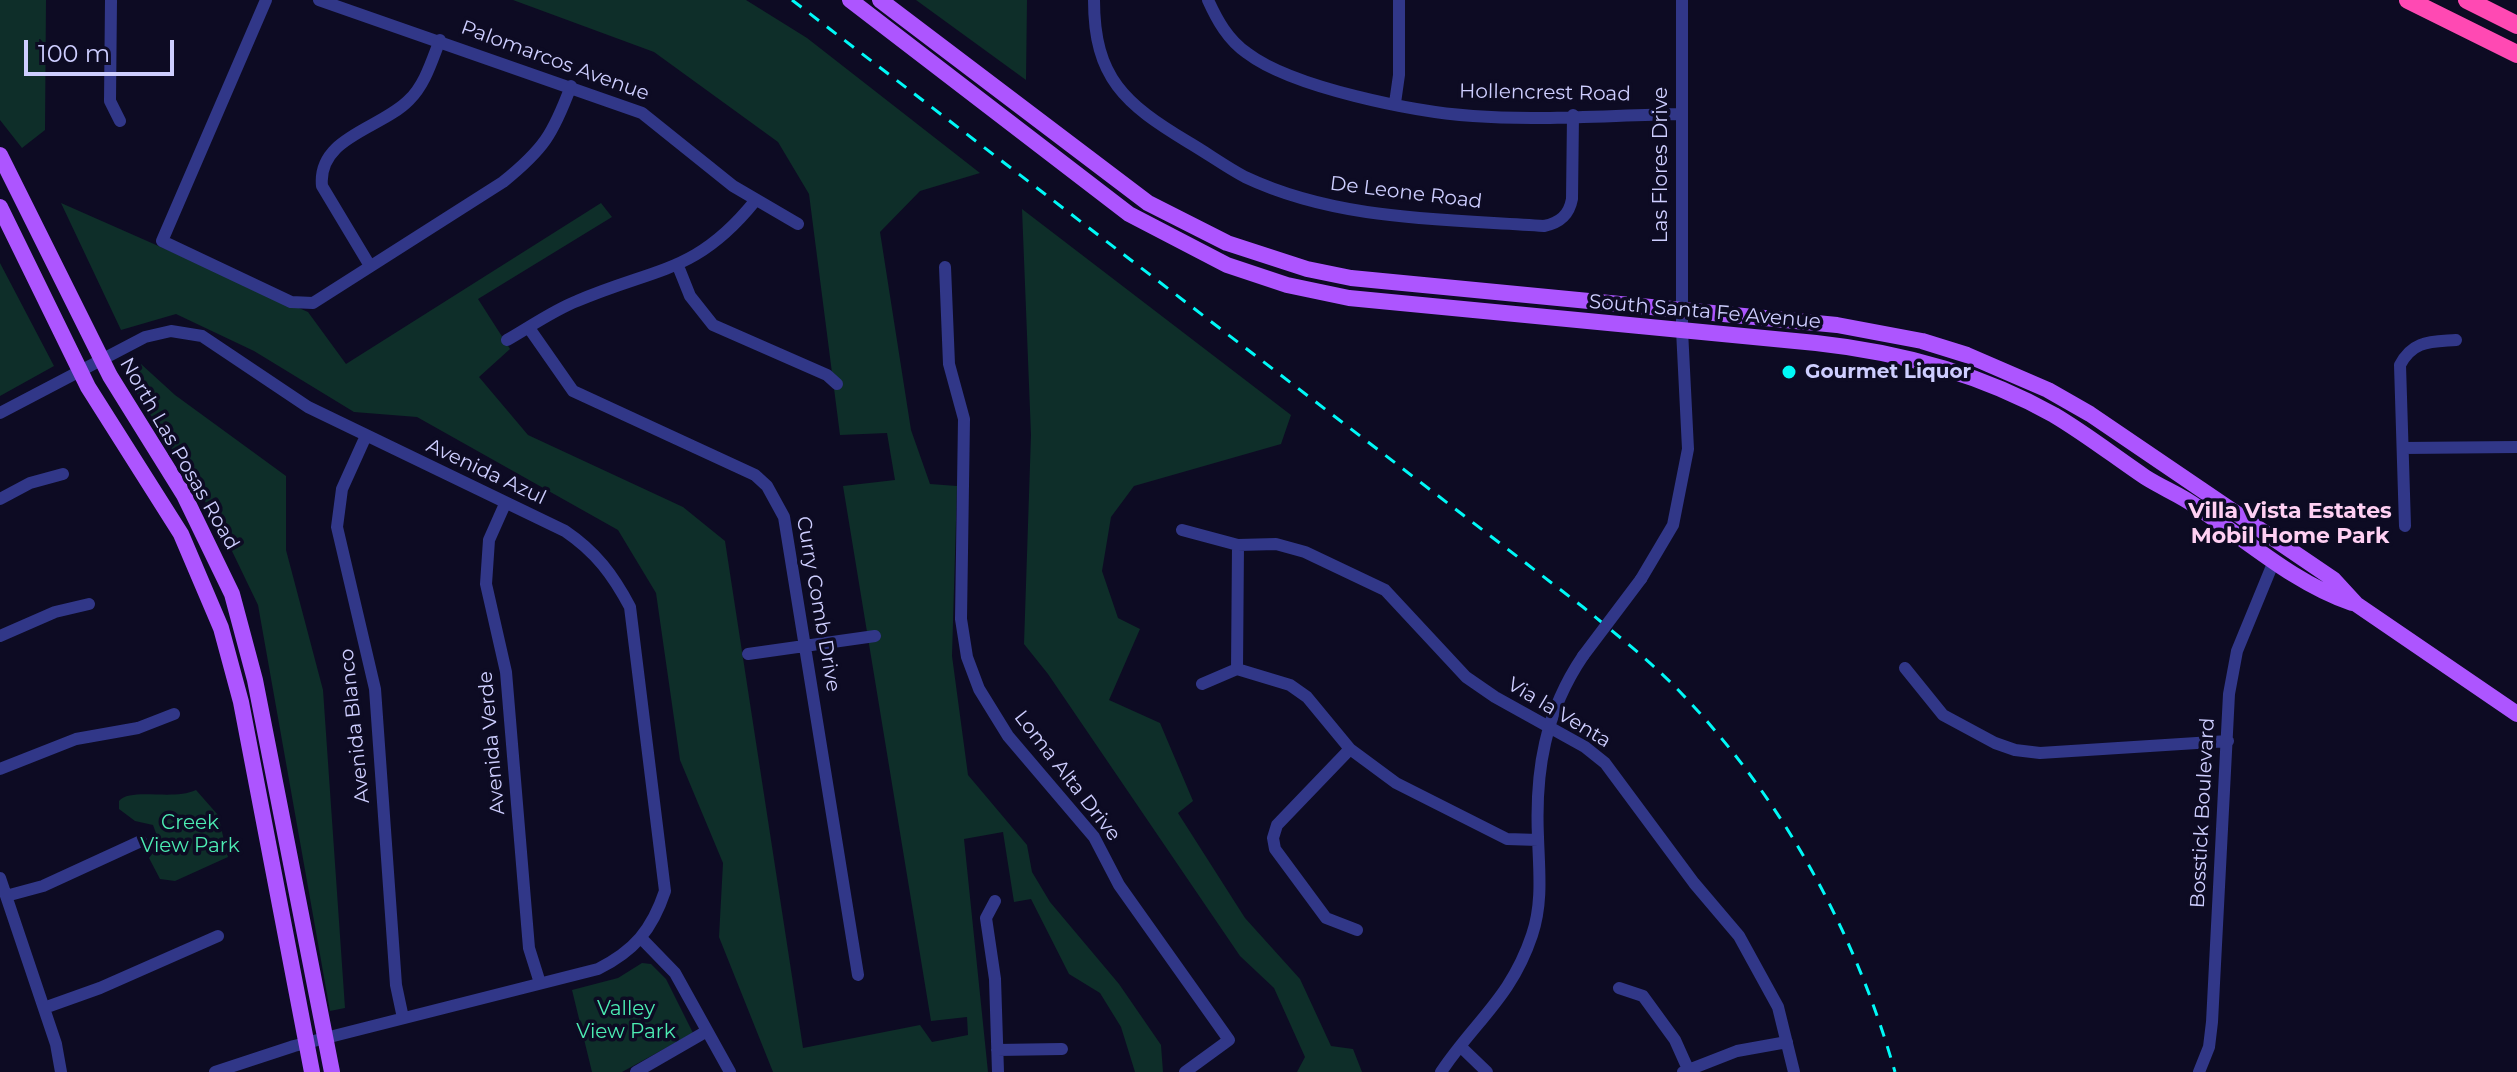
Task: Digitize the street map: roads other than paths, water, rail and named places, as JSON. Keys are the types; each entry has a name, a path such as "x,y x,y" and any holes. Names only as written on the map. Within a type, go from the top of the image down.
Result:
{"highway":[{"path":"2408,0 2517,54"},
{"path":"2467,0 2517,25"}],"main road":[{"name":"South Santa Fe Avenue","path":"850,0 1129,214 1227,265 1287,285 1393,304 1856,347 1968,377 2052,415 2147,478 2178,494 2321,592 2356,604"},
{"name":"South Santa Fe Avenue","path":"880,0 1148,203 1213,237 1266,257 1307,269 1394,284 1682,309 1879,331 1952,350 2010,372 2090,414 2253,523 2333,579 2356,604 2517,714"},
{"name":"North Las Posas Road","path":"0,155 102,359 198,520 223,571 241,620 262,711 332,1072"},
{"name":"North Las Posas Road","path":"0,207 80,370 127,453 181,534 221,628 241,702 312,1072"}],"street":[{"path":"111,0 110,101 120,121"},
{"path":"266,0 162,241 291,302 313,303 503,182 532,159 553,132 571,86"},
{"name":"Palomarcos Avenue","path":"319,0 571,86 652,119 755,201 798,224"},
{"name":"De Leone Road","path":"1094,0 1098,49 1111,81 1125,98 1152,120 1245,177 1314,202 1399,216 1544,226 1554,224 1569,212 1572,199 1573,115"},
{"name":"Hollencrest Road","path":"1208,0 1218,24 1246,53 1311,84 1473,116 1680,114"},
{"path":"1395,103 1399,75 1399,0"},
{"name":"Las Flores Drive","path":"1441,1072 1504,996 1532,935 1539,906 1536,793 1548,727 1559,694 1583,656 1641,579 1673,525 1688,449 1682,330 1682,0"},
{"path":"370,266 322,186 320,172 334,149 409,101 426,76 440,40"},
{"path":"507,340 578,300 678,266 720,241 755,201"},
{"path":"678,266 690,296 713,325 827,375 837,384"},
{"name":"Loma Alta Drive","path":"945,267 949,364 964,419 961,619 967,657 979,689 1008,736 1094,837 1119,885 1229,1040 1185,1072"},
{"name":"Curry Comb Drive","path":"529,328 573,391 741,467 767,486 784,517 858,975"},
{"name":"Avenida Azul","path":"0,413 145,337 171,331 202,336 308,407 365,438 565,531 586,545 611,572 630,607 665,891 656,918 642,939"},
{"path":"2405,526 2400,365 2408,350 2420,343 2456,340"},
{"name":"Avenida Blanco","path":"365,438 342,489 337,527 375,689 396,985 403,1018"},
{"path":"2403,448 2517,447"},
{"path":"0,499 30,483 63,474"},
{"name":"Avenida Verde","path":"505,504 489,540 486,584 506,672 529,948 540,983"},
{"name":"Via la Venta","path":"1182,530 1238,545 1276,544 1305,552 1385,590 1466,677 1585,747 1605,763 1694,883 1722,912 1758,967 1778,1007 1794,1072"},
{"path":"1237,669 1238,545"},
{"name":"Bosstick Boulevard","path":"2199,1072 2209,1047 2212,1022 2229,694 2237,651 2274,561"},
{"path":"0,636 55,612 89,604"},
{"path":"748,654 875,636"},
{"path":"1905,668 1943,715 2015,750 2040,753 2228,741"},
{"path":"1202,684 1237,669 1290,685 1307,697 1350,749 1396,783 1507,839 1538,840"},
{"path":"0,769 76,739 138,728 174,714"},
{"path":"1350,749 1277,825 1273,838 1275,849 1326,918 1357,930"},
{"path":"6,896 43,886 141,841"},
{"path":"0,878 44,1008 61,1072"},
{"path":"995,901 986,918 995,979 998,1072"},
{"path":"44,1008 100,988 218,936"},
{"path":"215,1072 324,1038 598,969 624,956 642,939 675,973 730,1072"},
{"path":"1619,988 1643,996 1675,1040 1685,1071 1737,1051 1787,1042"},
{"path":"636,1072 707,1031"},
{"path":"1461,1047 1487,1072"},
{"path":"997,1050 1062,1049"}],"railway":[{"path":"792,0 1583,607 1671,683 1753,779 1812,871 1859,969 1895,1072"}],"place":[{"name":"Gourmet Liquor","path":"1789,372"}],"district":[{"name":"Villa Vista Estates Mobil Home Park","path":"2290,524"}],"park label":[{"name":"Creek View Park","path":"190,834"},
{"name":"Valley View Park","path":"626,1020"}]}
